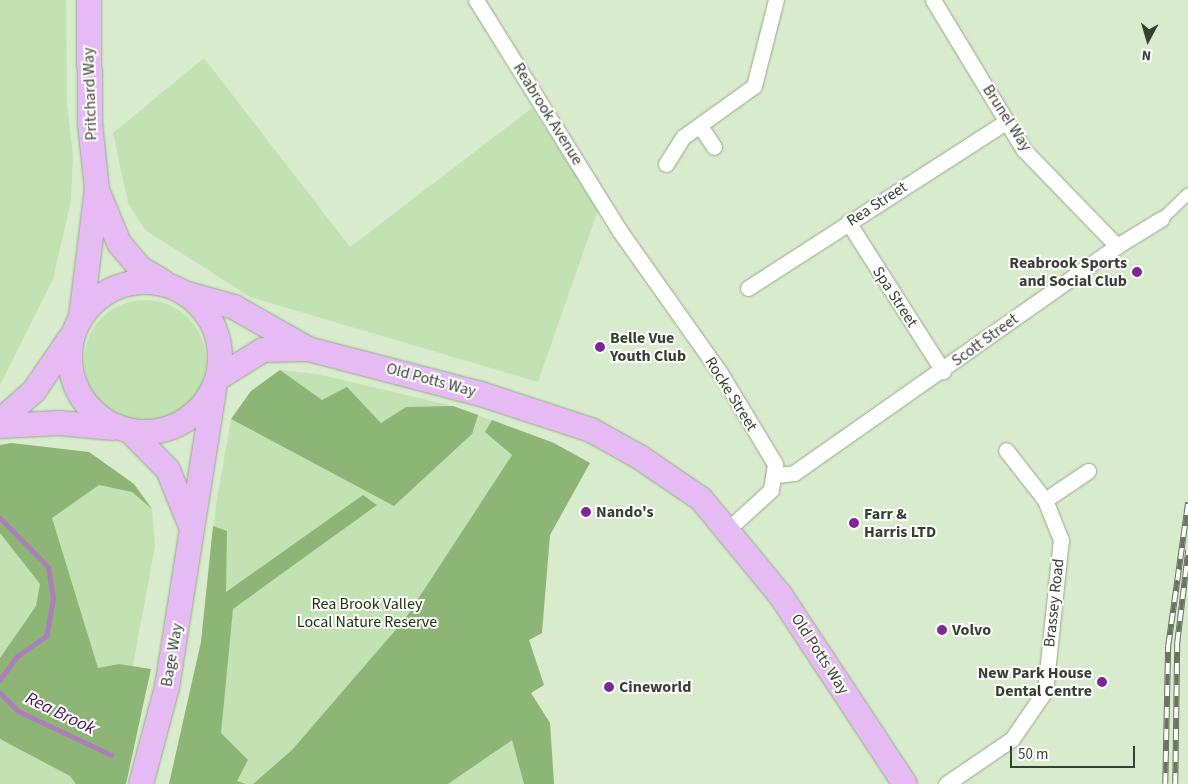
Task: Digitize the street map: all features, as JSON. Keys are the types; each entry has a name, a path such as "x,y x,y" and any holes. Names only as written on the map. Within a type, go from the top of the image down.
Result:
{"main road":[{"name":"Pritchard Way","path":"77,324 97,189 90,124 89,0"},
{"name":"Pritchard Way","path":"97,189 118,243 140,268 175,289"},
{"path":"0,421 34,391 77,324 116,288 139,282 175,289 203,308 217,334 216,383 196,413 179,425 161,431 126,430 60,423 0,426"},
{"name":"Old Potts Way","path":"175,289 234,307 308,349"},
{"path":"77,324 70,358 78,391 100,417 126,430 168,470 190,524"},
{"name":"Old Potts Way","path":"216,383 264,350 308,349 420,376 590,430 641,458 701,499 727,530 823,654 906,784"},
{"name":"Bage Way","path":"140,784 167,687 190,524 205,460 216,383"}],"street":[{"name":"Reabrook Avenue","path":"476,0 619,230"},
{"path":"666,164 682,137 754,86 776,0"},
{"name":"Brunel Way","path":"933,0 1024,150 1117,246"},
{"name":"Rea Street","path":"748,288 1007,121"},
{"path":"700,126 714,147"},
{"name":"Scott Street","path":"776,475 794,473 943,371 1117,246 1161,219 1188,192"},
{"name":"Spa Street","path":"848,222 943,371"},
{"name":"Rocke Street","path":"619,230 720,371 774,464 776,475"},
{"name":"Brassey Road","path":"946,784 1012,739 1045,691 1061,540 1045,500 1006,450"},
{"path":"1045,500 1088,471"},
{"path":"727,530 771,490 776,475"}],"green space":[{"path":"0,0 66,0 67,102 73,156 71,201 53,279 0,385"},
{"path":"204,58 350,247 532,108 598,210 538,382 250,297 145,230 128,203 113,133"},
{"path":"145,300 168,304 188,318 202,338 206,361 202,384 188,404 168,418 145,422 122,418 102,404 88,384 84,361 88,338 102,318 122,304"},
{"name":"Rea Brook Valley Local Nature Reserve","path":"280,370 317,374 453,406 554,443 528,640 544,685 531,693 550,723 554,784 169,784 201,642 216,505 231,419 251,391"},
{"path":"280,370 322,400 347,387 381,423 406,407 453,406 478,415 472,434 394,506 231,419 251,391"},
{"path":"492,420 554,443 590,463 550,535 542,633 529,640 544,685 531,693 550,723 554,784 524,784 512,740 448,784 253,784 292,750 405,619 512,455 485,432"},
{"path":"11,443 89,452 134,484 152,509 155,547 133,665 91,784 0,784 0,445"},
{"path":"11,443 89,452 134,484 152,509 132,492 99,485 52,518 98,668 119,664 151,669 126,784 76,784 70,776 0,739 0,658 36,606 40,584 0,533 0,445"},
{"path":"363,495 377,505 233,609 221,733 248,760 237,781 246,784 169,784 201,642 213,526 227,531 226,592"}],"waterway":[{"name":"Rea Brook","path":"0,518 48,567 53,598 46,636 17,656 0,679"},
{"name":"Rea Brook","path":"0,693 18,711 111,755"}],"railway":[{"path":"1165,784 1168,646 1188,502"},
{"path":"1175,784 1177,643 1188,551"}],"place":[{"name":"Reabrook Sports and Social Club","path":"1137,272"},
{"name":"Belle Vue Youth Club","path":"600,347"},
{"name":"Nando's","path":"586,512"},
{"name":"Farr & Harris LTD","path":"854,523"},
{"name":"Volvo","path":"942,630"},
{"name":"New Park House Dental Centre","path":"1102,682"},
{"name":"Cineworld","path":"609,687"}]}
